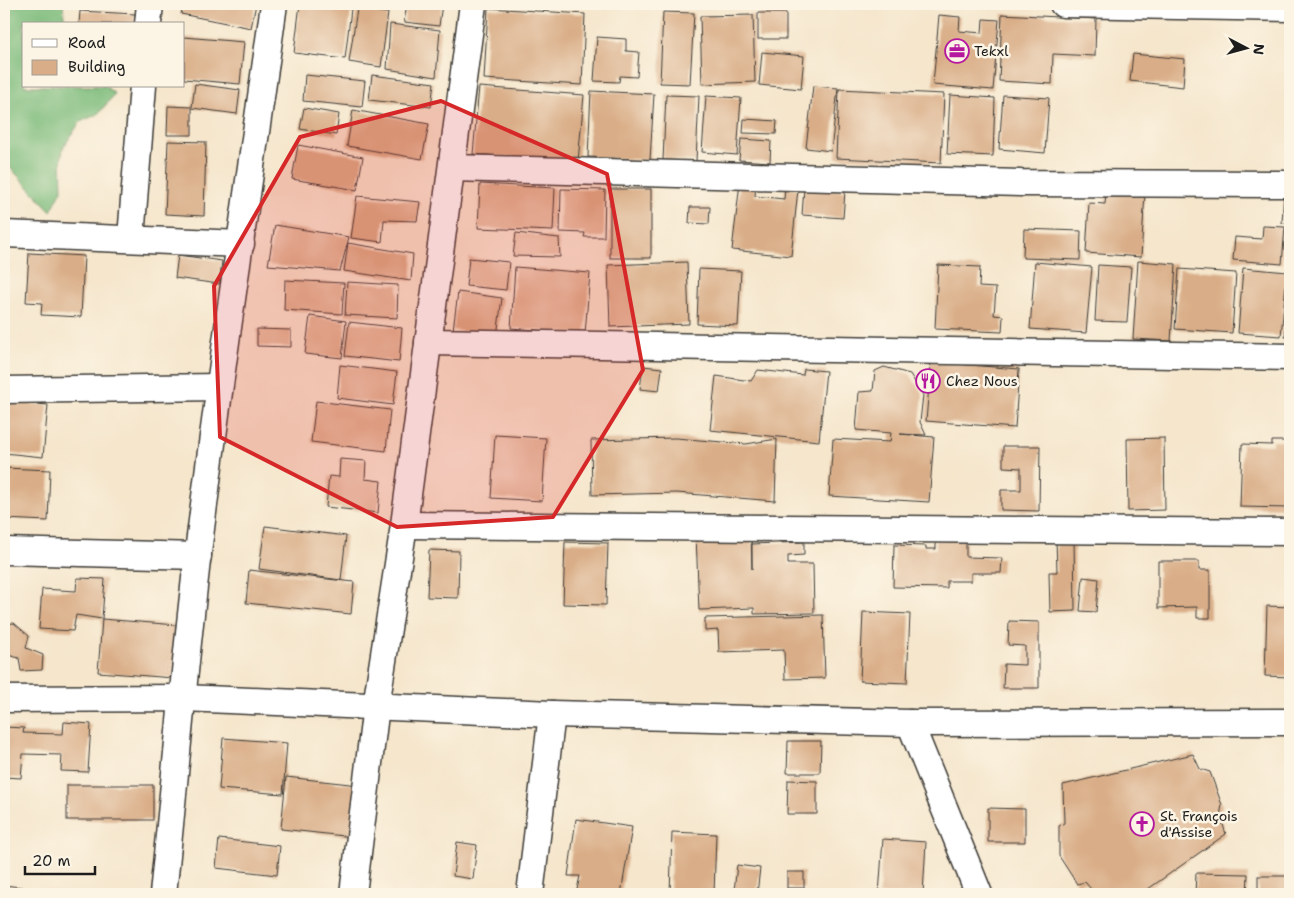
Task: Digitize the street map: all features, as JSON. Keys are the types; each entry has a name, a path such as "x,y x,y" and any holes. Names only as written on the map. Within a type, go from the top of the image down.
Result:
{"street":[{"path":"148,22 150,4"},
{"path":"164,894 198,556 219,387 274,4"},
{"path":"353,894 376,706 404,525 473,4"},
{"path":"1063,4 1290,8"},
{"path":"131,238 143,88"},
{"path":"452,168 1021,183 1290,184"},
{"path":"4,234 241,244"},
{"path":"428,342 1290,357"},
{"path":"4,390 219,387"},
{"path":"404,525 1290,532"},
{"path":"4,551 198,556"},
{"path":"4,699 184,698 552,714 910,723 1290,722"},
{"path":"530,894 552,714"},
{"path":"910,723 979,894"}],"highlighted area":[{"path":"441,101 607,174 643,370 553,517 397,527 220,437 214,286 300,137"}],"green space":[{"path":"4,4 63,4 65,22 22,22 22,88 108,88 115,94 98,114 80,122 63,148 61,161 62,190 51,211 4,161"}],"building":[{"path":"183,4 256,4 251,28 181,14"},
{"path":"300,4 351,9 345,59 294,53"},
{"path":"407,4 442,4 439,26 404,22"},
{"path":"488,8 585,14 582,85 484,79"},
{"path":"357,9 388,13 381,67 349,62"},
{"path":"80,11 135,14 135,22 79,22"},
{"path":"663,12 694,13 690,84 660,83"},
{"path":"758,13 786,13 786,39 758,39"},
{"path":"1002,14 1096,19 1095,56 1053,54 1052,84 999,81"},
{"path":"753,15 755,82 702,84 700,16"},
{"path":"939,15 960,17 959,31 982,33 983,19 999,20 993,90 933,85"},
{"path":"390,24 440,30 436,77 387,69"},
{"path":"185,37 244,42 240,84 185,79"},
{"path":"597,37 626,39 626,51 639,52 637,77 620,76 619,82 594,81"},
{"path":"762,52 804,56 801,89 759,85"},
{"path":"1133,54 1185,59 1183,87 1130,81"},
{"path":"305,75 365,81 362,107 303,101"},
{"path":"372,75 434,83 431,107 369,100"},
{"path":"195,84 240,90 237,114 192,108 192,135 167,135 168,106 192,107"},
{"path":"813,86 838,88 831,151 806,148"},
{"path":"479,87 584,95 578,162 473,154"},
{"path":"839,89 944,94 941,163 836,158"},
{"path":"591,91 654,94 650,160 588,157"},
{"path":"666,95 699,96 696,161 663,160"},
{"path":"950,95 995,98 993,156 947,154"},
{"path":"1003,95 1049,98 1045,153 999,149"},
{"path":"706,96 741,98 737,155 702,152"},
{"path":"304,108 339,114 336,135 300,129"},
{"path":"353,110 429,124 422,159 347,146"},
{"path":"744,119 777,121 776,134 743,133"},
{"path":"741,139 771,141 770,162 739,160"},
{"path":"168,141 206,142 204,216 165,214"},
{"path":"298,145 363,157 357,190 292,179"},
{"path":"740,183 756,184 755,196 784,199 785,187 798,189 791,256 732,250"},
{"path":"480,184 555,188 553,231 478,228"},
{"path":"804,188 845,191 843,218 802,215"},
{"path":"561,189 605,190 604,237 584,237 585,233 560,232"},
{"path":"610,189 651,189 651,258 610,258"},
{"path":"1106,192 1145,193 1141,257 1086,253 1089,203 1105,204"},
{"path":"1284,194 1290,195 1290,224 1282,223"},
{"path":"357,196 420,202 417,221 384,220 382,242 351,238"},
{"path":"690,207 710,207 709,224 689,223"},
{"path":"275,225 349,237 340,271 268,265"},
{"path":"1263,226 1285,227 1282,264 1233,260 1235,237 1262,239"},
{"path":"1024,229 1081,231 1080,260 1023,258"},
{"path":"516,233 559,238 560,257 513,256"},
{"path":"348,243 413,254 411,281 344,271"},
{"path":"29,253 84,256 81,317 41,315 42,303 26,302"},
{"path":"178,255 222,261 219,284 175,278"},
{"path":"469,258 509,262 506,290 466,286"},
{"path":"1138,261 1176,264 1171,341 1133,339"},
{"path":"687,262 689,324 610,327 608,265"},
{"path":"1035,262 1092,267 1086,333 1030,329"},
{"path":"938,265 980,267 979,287 996,288 994,315 1003,316 1002,332 935,329"},
{"path":"1098,265 1131,267 1127,322 1095,321"},
{"path":"515,267 590,273 585,334 511,328"},
{"path":"1243,268 1287,272 1281,336 1238,333"},
{"path":"699,269 741,271 738,326 697,324"},
{"path":"1179,269 1236,273 1232,333 1175,329"},
{"path":"285,280 344,283 342,314 284,310"},
{"path":"347,282 398,285 397,318 345,315"},
{"path":"1289,282 1290,337 1285,337"},
{"path":"458,292 502,298 497,336 453,330"},
{"path":"310,316 346,321 342,358 305,354"},
{"path":"349,322 402,328 399,362 345,356"},
{"path":"257,329 291,330 291,347 257,346"},
{"path":"931,362 1019,369 1015,428 926,421"},
{"path":"340,365 397,372 393,405 337,398"},
{"path":"643,366 662,368 659,391 640,389"},
{"path":"884,367 910,374 923,395 920,422 926,435 900,434 934,437 929,502 829,496 833,439 890,442 891,433 856,430 859,392 873,391 875,371"},
{"path":"804,369 826,371 819,441 710,430 716,376 751,381 758,370 803,375"},
{"path":"4,401 48,405 43,457 4,453"},
{"path":"316,401 390,410 386,451 311,442"},
{"path":"495,435 546,438 542,501 491,498"},
{"path":"676,438 746,444 777,439 775,501 677,493 592,495 591,440"},
{"path":"1164,438 1165,510 1128,511 1127,439"},
{"path":"1272,441 1290,441 1290,508 1240,507 1242,444 1272,445"},
{"path":"1003,446 1040,446 1039,511 1001,510 1001,490 1021,490 1021,468 1003,467"},
{"path":"340,459 366,461 365,479 381,481 378,513 326,507 329,476 339,477"},
{"path":"4,468 50,470 48,521 4,519"},
{"path":"265,526 346,536 341,580 259,569"},
{"path":"751,533 752,569 752,544 804,542 804,555 788,556 788,564 813,564 814,613 754,614 754,608 699,610 696,535"},
{"path":"1074,538 1075,611 1050,612 1049,572 1057,572 1056,539"},
{"path":"936,540 966,540 966,557 1002,558 1001,573 971,573 971,581 947,581 947,588 893,587 894,545 926,546 926,549 936,549"},
{"path":"565,542 608,543 606,605 563,604"},
{"path":"429,550 459,551 458,598 427,597"},
{"path":"1158,561 1199,561 1199,570 1210,570 1210,618 1197,618 1197,607 1158,608"},
{"path":"249,570 354,582 351,614 246,603"},
{"path":"1083,577 1099,579 1096,612 1080,611"},
{"path":"77,578 105,579 102,619 76,615 73,631 39,629 42,589 76,591"},
{"path":"1267,606 1290,607 1290,677 1265,676"},
{"path":"863,612 910,614 907,683 860,681"},
{"path":"823,615 825,678 785,679 784,650 719,652 718,630 705,631 705,618"},
{"path":"102,619 177,625 173,678 98,672"},
{"path":"1009,621 1039,622 1039,688 1003,688 1004,664 1025,665 1025,646 1008,645"},
{"path":"14,623 29,636 26,648 43,655 42,670 21,671 19,658 4,654 4,624"},
{"path":"64,722 91,724 88,772 61,771 62,755 23,754 21,778 4,777 4,727 24,728 23,733 63,734"},
{"path":"223,738 287,743 283,794 219,789"},
{"path":"788,741 821,741 820,773 787,773"},
{"name":"St. François d'Assise","path":"1193,754 1200,769 1210,772 1222,805 1220,816 1226,834 1141,894 1095,894 1085,882 1077,884 1059,856 1059,826 1064,823 1063,785"},
{"path":"286,777 359,785 353,837 281,829"},
{"path":"788,780 817,781 817,814 787,814"},
{"path":"67,785 153,785 153,820 67,820"},
{"path":"988,808 1025,809 1025,842 988,842"},
{"path":"576,819 632,827 621,894 576,894 580,876 568,876"},
{"path":"672,832 716,834 714,894 670,894"},
{"path":"219,839 280,846 277,875 216,868"},
{"path":"883,839 926,842 923,894 879,894"},
{"path":"457,842 477,845 473,879 453,876"},
{"path":"737,865 760,868 757,894 734,891"},
{"path":"787,872 804,872 804,888 787,888"},
{"path":"1196,873 1248,874 1247,894 1195,894"},
{"path":"1258,876 1290,876 1290,894 1258,894"},
{"path":"4,885 70,893 70,894 4,894"}],"place":[{"name":"Tekxl","path":"957,51"},
{"name":"Chez Nous","path":"928,381"},
{"name":"St. François d'Assise","path":"1142,824"}]}
